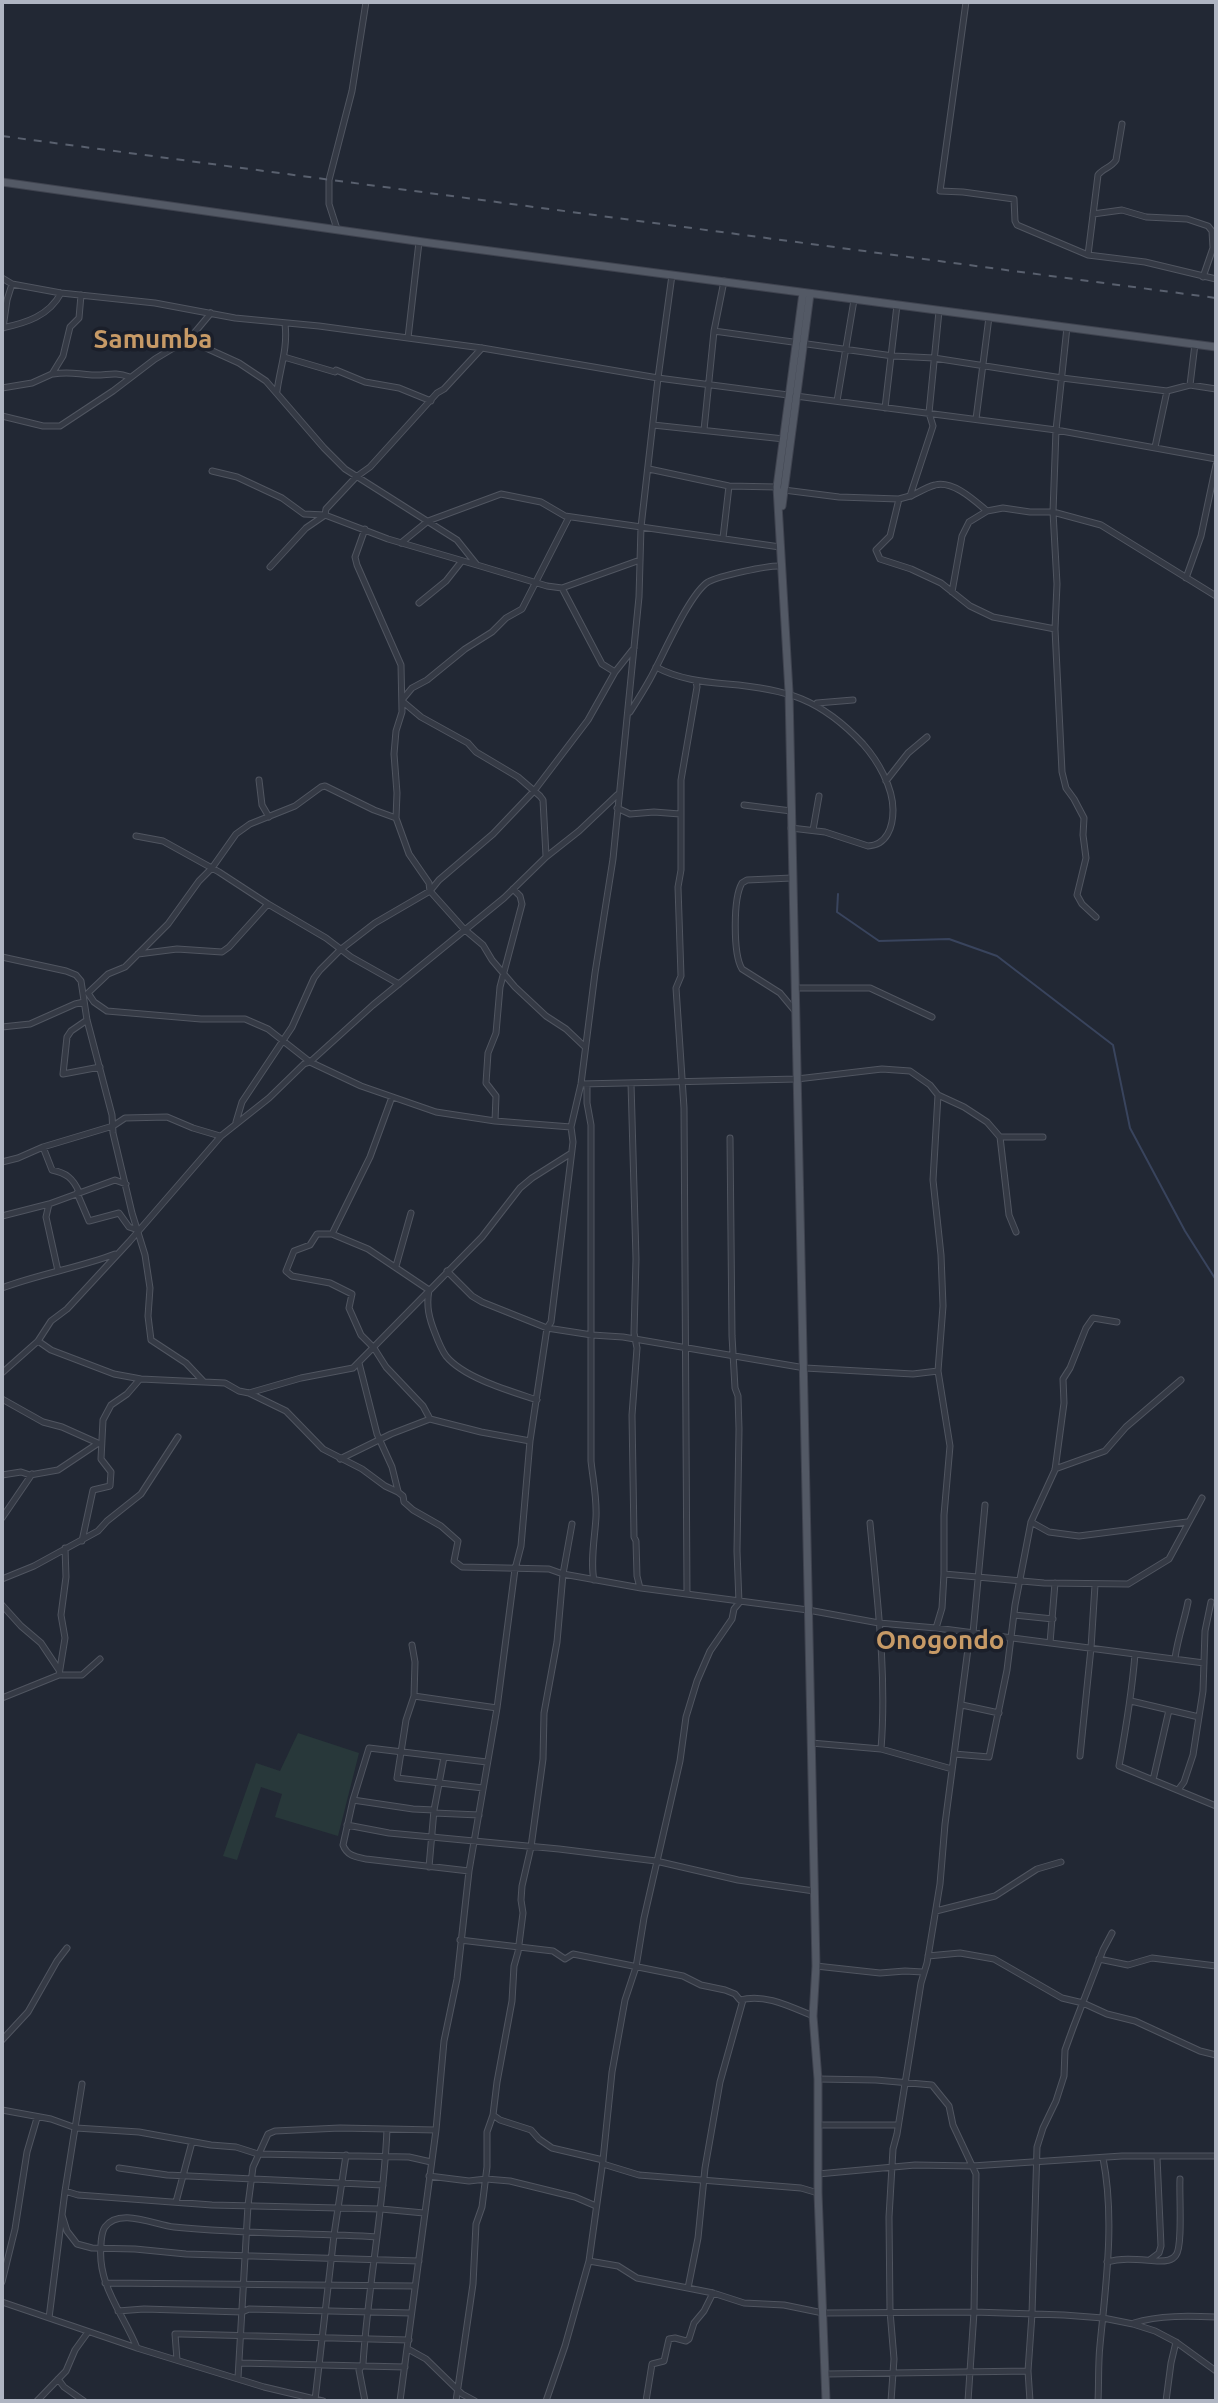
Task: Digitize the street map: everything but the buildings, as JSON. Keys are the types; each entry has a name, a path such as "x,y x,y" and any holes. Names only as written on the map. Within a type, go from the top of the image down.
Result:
{"main road":[{"path":"2,182 419,242 1216,347"},
{"path":"806,293 780,489 779,525 788,645 816,1966 813,2016 820,2125 818,2193 826,2401"}],"street":[{"path":"337,230 329,204 329,180 352,91 366,2"},
{"path":"966,2 940,191 1014,199 1017,225 1088,255 1145,262 1216,279"},
{"path":"1088,255 1098,175 1116,160 1122,124"},
{"path":"1093,214 1122,210 1146,217 1187,219 1208,226 1212,231 1213,248 1203,277"},
{"path":"408,338 419,242"},
{"path":"594,1580 596,1499 591,1461 591,1125 584,1084 585,1047 613,859 634,648 641,527 672,274"},
{"path":"2,278 12,284 61,293 482,348 658,378 1056,430 1155,447 1216,462 1201,536 1186,578"},
{"path":"704,430 714,331 724,281"},
{"path":"12,284 3,328 44,313 57,302 61,293"},
{"path":"52,374 63,356 70,327 79,318 81,295"},
{"path":"837,401 854,300"},
{"path":"885,408 897,305"},
{"path":"910,496 933,426 929,413 939,311"},
{"path":"2,416 43,426 60,426 190,338 211,313"},
{"path":"976,419 989,317"},
{"path":"277,391 287,345 285,324"},
{"path":"1067,327 1056,430 1053,512 1057,584 1055,629 1063,781 1084,818 1086,858 1077,895 1096,917"},
{"path":"714,331 1167,391 1190,385 1216,389"},
{"path":"190,338 256,373 277,391 324,448 356,477 457,540 477,565"},
{"path":"1190,385 1195,344"},
{"path":"325,515 326,509 356,477 370,467 482,348"},
{"path":"284,357 336,370 377,386 399,388 431,401"},
{"path":"2,388 75,371 94,375 116,372 130,377"},
{"path":"1155,447 1167,391"},
{"path":"653,425 786,439"},
{"path":"649,469 729,486 839,497 899,499 943,484 972,498 987,511"},
{"path":"212,471 237,477 282,498 304,514 325,515 401,543 535,583 562,588 640,560"},
{"path":"723,538 729,486"},
{"path":"401,543 428,521 506,494 541,502 569,517 780,547"},
{"path":"899,499 890,536 878,547 876,556 941,583 970,606 993,617 1055,629"},
{"path":"952,592 965,528 972,518 1003,508 1053,512 1101,525 1216,596"},
{"path":"270,567 306,528 325,515"},
{"path":"401,701 412,688 522,609 569,517"},
{"path":"365,529 355,557 357,565 399,657 402,712 394,754 396,818 409,854 429,883 430,891 483,945 504,975 539,1010 585,1047"},
{"path":"419,603 446,581 461,562"},
{"path":"628,715 704,585 765,566 781,566"},
{"path":"562,588 602,664 615,672"},
{"path":"234,1126 242,1102 299,1015 314,978 340,950 393,911 430,891 493,834 534,791 588,720 615,672 634,648"},
{"path":"656,667 697,684 704,682 789,692 816,703 861,742 877,761 892,799 893,813 884,839 868,846 813,830 791,828"},
{"path":"687,1594 685,1211 676,988 681,976 678,887 681,870 681,780 697,684"},
{"path":"816,703 853,700"},
{"path":"401,701 421,717 503,767 543,800 546,857"},
{"path":"886,781 908,753 927,737"},
{"path":"259,780 262,805 269,817"},
{"path":"2,1027 30,1024 75,1004 108,974 125,967 168,924 236,834 250,824 295,806 325,786 396,818"},
{"path":"2,1373 38,1341 51,1321 67,1309 221,1136 513,889 618,794"},
{"path":"813,830 819,796"},
{"path":"744,805 791,811"},
{"path":"617,808 636,815 654,812 680,814"},
{"path":"136,836 163,841 212,868 399,984"},
{"path":"792,878 747,880 742,883 737,896 736,944 738,963 742,969 780,993 795,1011"},
{"path":"495,1121 496,1096 486,1083 488,1053 496,1033 504,975 522,901 513,889"},
{"path":"137,954 177,949 222,952 268,904"},
{"path":"2,957 66,971 81,981 87,1020 132,1213 139,1230 150,1288 148,1322 151,1340 186,1363 203,1382"},
{"path":"795,988 870,988 932,1017"},
{"path":"85,997 107,1011 201,1019 245,1019 268,1029 310,1062 436,1112 495,1121 571,1127"},
{"path":"87,1020 69,1034 63,1074 100,1067"},
{"path":"584,1084 797,1079 845,1072 910,1071 922,1078 938,1095 987,1122 1000,1137 1009,1215 1016,1232"},
{"path":"631,1083 637,1348 632,1415 634,1537 641,1588"},
{"path":"400,2401 436,2130 444,2041 457,1979 469,1871 521,1546 530,1441 547,1328 551,1322 573,1142 571,1127 584,1084"},
{"path":"936,1628 942,1608 944,1515 950,1446 938,1371 943,1306 933,1180 938,1095"},
{"path":"332,1234 370,1157 392,1097"},
{"path":"2,1162 113,1126 125,1118 161,1116 221,1136"},
{"path":"1000,1137 1043,1137"},
{"path":"546,2401 589,2261 612,2072 625,2000 636,1967 656,1861 680,1761 686,1717 710,1651 739,1603 739,1429 732,1336 730,1138"},
{"path":"43,1147 52,1170 67,1175 75,1183 89,1221 119,1213 129,1227 139,1230"},
{"path":"249,1393 301,1378 346,1370 359,1363 491,1227 520,1188 571,1154"},
{"path":"2,1216 49,1204 115,1180 126,1184"},
{"path":"49,1204 46,1215 58,1271"},
{"path":"396,1266 411,1213"},
{"path":"429,1290 368,1249 332,1234 317,1234 310,1245 294,1251 286,1271 292,1276 337,1285 352,1294 349,1308 361,1335 423,1406 430,1419"},
{"path":"2,1288 35,1275 119,1252"},
{"path":"447,1271 482,1302 547,1328 623,1337 805,1368 913,1374 938,1371"},
{"path":"429,1290 427,1303 430,1322 447,1357 472,1374 537,1400"},
{"path":"954,1754 989,1757 1031,1522 1055,1470 1064,1403 1063,1379 1093,1318 1117,1322"},
{"path":"38,1341 51,1350 114,1374 141,1379 225,1383 286,1411 323,1449 398,1492 413,1510 441,1526 458,1541 454,1557 462,1567 549,1569 594,1580 739,1603 1204,1663"},
{"path":"359,1363 371,1404 371,1416 394,1472 398,1492"},
{"path":"82,1541 93,1490 110,1486 111,1472 101,1459 98,1444 103,1420 106,1412 141,1379"},
{"path":"1055,1470 1105,1451 1126,1427 1181,1380"},
{"path":"2,1399 43,1422 62,1427 98,1444"},
{"path":"340,1459 430,1419 530,1441"},
{"path":"2,1579 34,1566 98,1531 135,1500 178,1437"},
{"path":"2,1475 60,1469 98,1444"},
{"path":"2,1518 32,1474"},
{"path":"944,1574 1095,1585 1132,1583 1169,1559 1202,1498"},
{"path":"891,2401 894,2350 889,2229 893,2149 936,1911 969,1641 973,1633 985,1505"},
{"path":"1031,1522 1049,1532 1079,1536 1187,1522"},
{"path":"870,1523 879,1623 883,1717 881,1749"},
{"path":"456,2401 473,2284 476,2224 486,2179 487,2132 508,2033 523,1913 521,1900 543,1759 544,1713 557,1642 563,1574 572,1524"},
{"path":"59,1673 65,1638 61,1615 66,1577 65,1548"},
{"path":"1050,1643 1055,1583"},
{"path":"1080,1756 1095,1585"},
{"path":"1175,1658 1188,1602"},
{"path":"1178,1790 1193,1755 1205,1631 1211,1602"},
{"path":"2,1605 41,1643 59,1673"},
{"path":"1014,1615 1053,1619"},
{"path":"412,1645 414,1696 406,1720 397,1778 483,1788"},
{"path":"1135,1654 1131,1701 1119,1766 1216,1806"},
{"path":"2,1698 59,1673 82,1675 100,1659"},
{"path":"414,1696 497,1708"},
{"path":"1131,1701 1199,1717"},
{"path":"962,1705 999,1713"},
{"path":"1153,1780 1169,1710"},
{"path":"811,1743 881,1749 952,1769"},
{"path":"469,1871 353,1856 343,1845 369,1748 487,1762"},
{"path":"429,1867 434,1811 444,1757"},
{"path":"353,1800 479,1815"},
{"path":"347,1825 389,1833 656,1861 738,1880 814,1891"},
{"path":"936,1911 995,1896 1037,1869 1061,1862"},
{"path":"1030,2401 1028,2371 1036,2162 1043,2128 1064,2076 1065,2050 1112,1933"},
{"path":"460,1940 553,1951 565,1959 573,1954 636,1967 691,1979 701,1985 725,1990 743,2000 758,1998 778,2002 813,2016"},
{"path":"2,2040 28,2012 67,1948"},
{"path":"928,1956 960,1953 994,1959 1062,1998 1152,2027 1200,2051 1216,2055"},
{"path":"1099,1959 1128,1965 1152,1958 1216,1966"},
{"path":"816,1966 880,1973 923,1972"},
{"path":"688,2288 720,2082 743,2000"},
{"path":"818,2079 846,2078 932,2085 949,2106 953,2125 976,2174 974,2312 968,2401"},
{"path":"49,2318 82,2084"},
{"path":"2,2110 51,2119 76,2128 139,2132 236,2147 258,2154 409,2157 431,2162"},
{"path":"493,2115 531,2130 552,2148 639,2175 801,2188 818,2193"},
{"path":"2,2282 15,2229 27,2152 37,2118"},
{"path":"820,2125 898,2125"},
{"path":"238,2378 248,2205 253,2167 268,2134 275,2131 340,2128 436,2130"},
{"path":"365,2401 359,2370 363,2364 387,2129"},
{"path":"176,2202 192,2142"},
{"path":"2,2302 137,2348 318,2401 328,2284 346,2155"},
{"path":"818,2174 915,2165 972,2166 1103,2158 1216,2156"},
{"path":"1150,2260 1161,2250 1162,2240 1157,2157"},
{"path":"1098,2401 1099,2346 1107,2262 1107,2177 1103,2158"},
{"path":"119,2168 183,2175 383,2185"},
{"path":"429,2176 469,2181 510,2181 575,2197 596,2207"},
{"path":"1107,2262 1116,2259 1169,2260 1177,2255 1181,2243 1180,2179"},
{"path":"65,2191 78,2195 176,2202 424,2213"},
{"path":"62,2215 67,2231 77,2244 92,2248 169,2254 419,2261"},
{"path":"137,2348 105,2283 100,2248 105,2226 113,2220 143,2220 171,2227 246,2232 377,2237"},
{"path":"589,2261 618,2266 637,2278 713,2293 744,2303 784,2305 823,2313 974,2312 1103,2318 1155,2331 1216,2371"},
{"path":"105,2283 415,2286"},
{"path":"646,2401 652,2364 664,2361 669,2339 689,2339 694,2323 713,2293"},
{"path":"118,2311 242,2312 249,2309 411,2313"},
{"path":"1133,2324 1162,2319 1216,2317"},
{"path":"37,2401 66,2371 75,2350 88,2332"},
{"path":"177,2360 175,2334 409,2340"},
{"path":"1166,2401 1176,2342"},
{"path":"408,2349 426,2359 462,2394 475,2401"},
{"path":"240,2363 405,2367"},
{"path":"826,2374 1028,2371"},
{"path":"58,2379 84,2401"}],"shaded area":[{"path":"298,1733 359,1753 338,1836 275,1817 282,1794 261,1787 237,1860 223,1856 256,1763 280,1771"}],"waterway":[{"path":"838,894 837,912 879,941 949,939 997,956 1113,1045 1130,1128 1185,1231 1216,1280"}],"railway":[{"path":"2,136 1216,298"}],"district":[{"name":"Samumba","path":"153,339"},
{"name":"Onogondo","path":"940,1640"}]}
